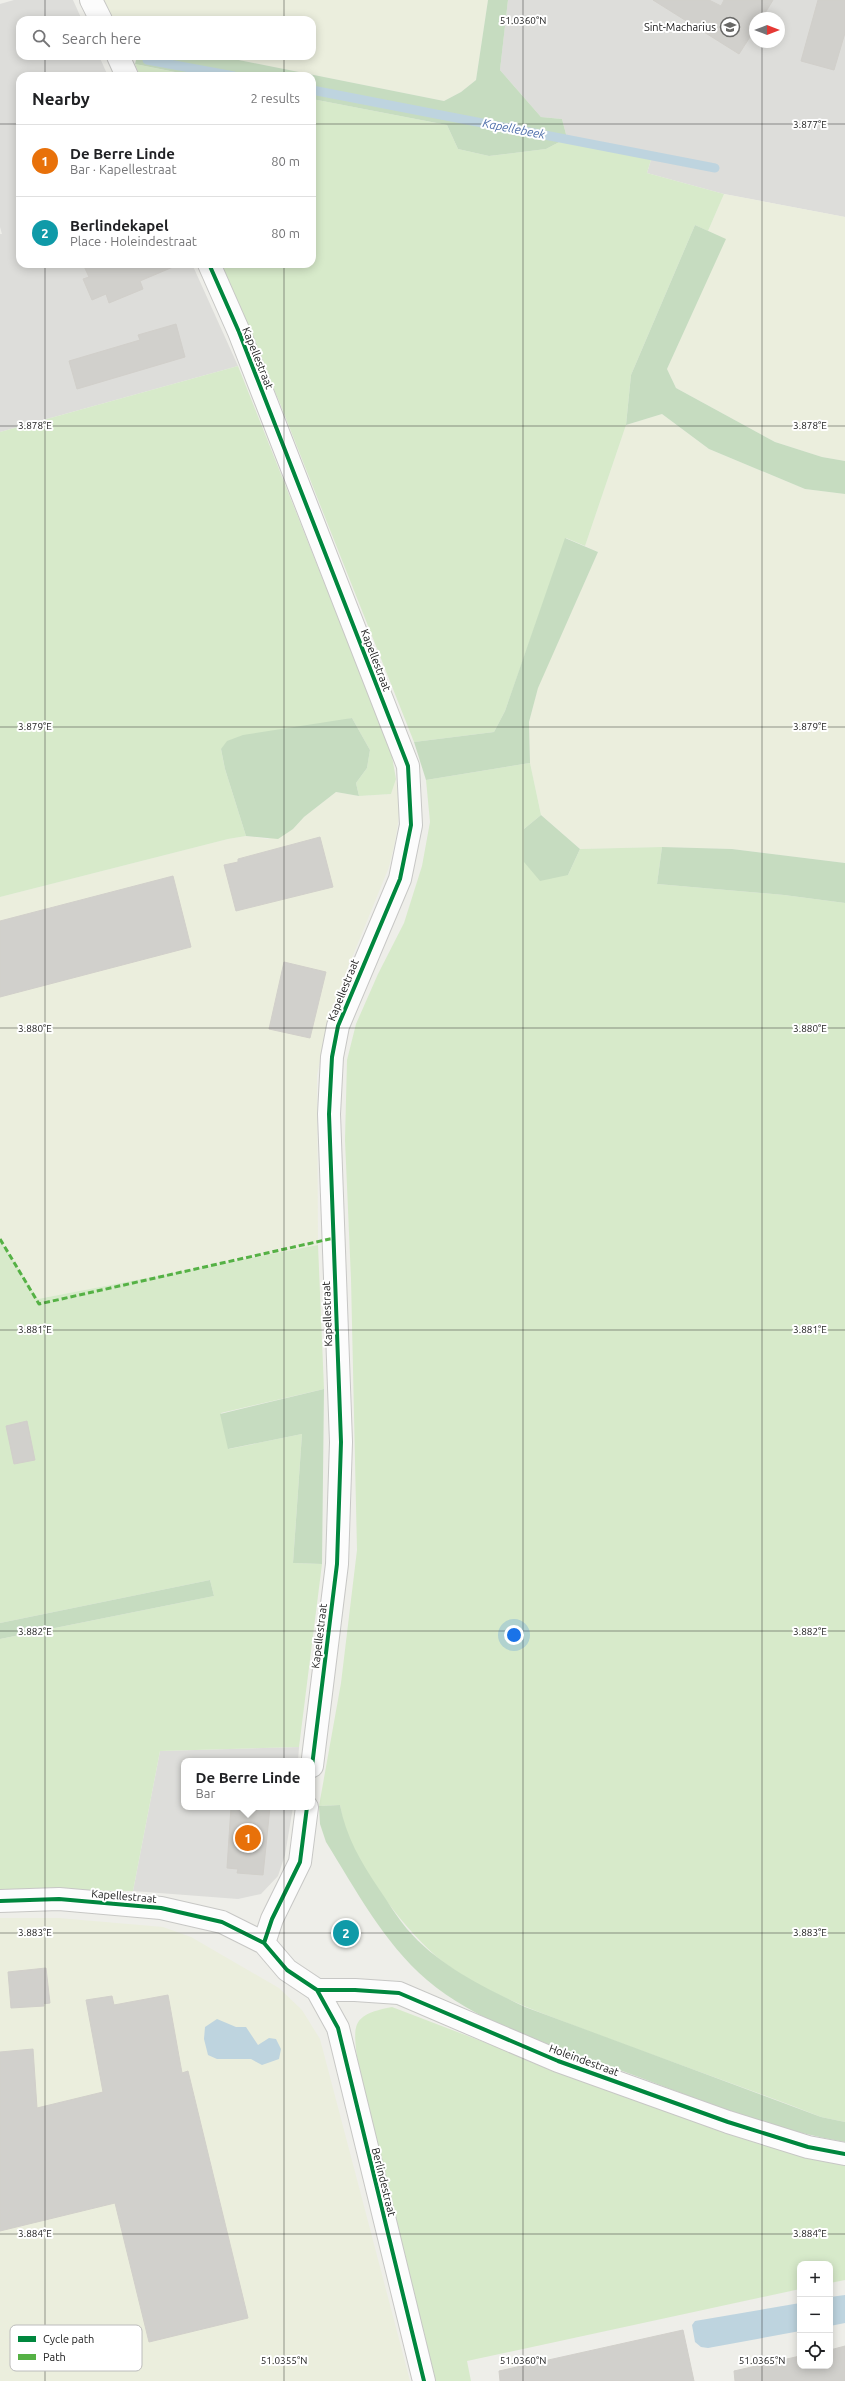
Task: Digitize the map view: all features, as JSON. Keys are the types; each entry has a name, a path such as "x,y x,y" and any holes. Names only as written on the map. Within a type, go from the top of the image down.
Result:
{"street":[{"path":"91,0 99,16"},
{"path":"120,60 125,72"},
{"name":"Kapellestraat","path":"211,268 241,340 408,766 411,825 400,879 338,1026 332,1057 329,1114 341,1450 337,1564 313,1758"},
{"path":"264,1943 272,1919 300,1862 307,1810"},
{"name":"Kapellestraat","path":"0,1900 59,1899 161,1908 222,1922 264,1943 287,1970 317,1990"},
{"name":"Holeindestraat","path":"317,1990 355,1990 399,1993 565,2064 728,2122 808,2147 845,2154"},
{"name":"Berlindestraat","path":"317,1990 338,2028 424,2381"}],"shaded area":[{"path":"14,0 73,0 80,16 16,16 16,60 101,60 106,72 16,72 16,268 194,268 238,366 0,432 0,234 2,234 0,227 0,4"},
{"path":"508,0 845,0 845,217 724,194 647,173 653,153 567,138 562,119 541,117 500,70"},
{"path":"299,1747 298,1758 181,1758 181,1810 292,1810 285,1855 278,1876 261,1894 238,1899 133,1891 160,1751"}],"green space":[{"path":"103,0 488,0 476,80 461,92 444,101 316,75 316,72 299,72 239,60 316,60 316,16 111,16"},
{"path":"488,0 508,0 500,70 541,117 562,119 567,138 546,149 489,156 458,149 447,125 316,100 316,75 444,101 461,92 476,80"},
{"path":"136,60 239,60 299,72 175,72 135,64"},
{"path":"135,64 175,72 138,72"},
{"path":"316,100 447,125 458,149 489,156 546,149 567,138 653,153 647,173 724,194 708,231 695,225 631,375 626,425 585,546 566,538 505,711 494,732 414,742 279,401 222,268 316,268"},
{"path":"724,194 845,217 845,461 822,457 775,442 676,388 667,369 725,240 708,231"},
{"path":"695,225 726,239 667,369 676,388 775,442 822,457 845,461 845,494 805,489 709,449 662,414 626,425 631,375"},
{"path":"238,366 391,751 396,779 391,794 359,796 356,783 367,768 370,750 352,718 221,749 225,769 246,836 228,839 0,897 0,432"},
{"path":"662,414 709,449 805,489 845,494 845,863 732,849 662,847 580,849 541,815 530,763 529,722 538,687 598,552 585,546 626,425"},
{"path":"565,538 598,552 538,688 529,722 530,763 426,780 414,742 494,732 505,711"},
{"path":"352,718 370,750 367,768 356,783 359,796 336,792 304,817 293,829 278,839 246,836 225,769 221,749 227,741 243,735"},
{"path":"530,763 541,815 524,829 568,875 580,849 662,847 657,884 784,895 845,903 845,2122 821,2117 546,2015 492,1992 458,1972 442,1961 414,1935 373,1882 352,1845 344,1826 340,1805 319,1806 341,1683 357,1550 351,1279 345,1140 347,1060 356,1024 378,974 404,923 422,866 430,822 426,780"},
{"path":"396,779 400,810 389,867 347,970 326,1034 317,1075 318,1245 38,1299 0,1240 0,897 228,839 246,836 268,839 293,829 304,817 336,792 359,796 391,794"},
{"path":"541,815 580,849 568,875 540,881 524,862 524,829"},
{"path":"662,847 732,849 845,863 845,903 784,895 657,884"},
{"path":"0,1240 38,1299 318,1245 324,1389 221,1413 229,1449 302,1434 293,1563 322,1564 299,1747 160,1751 133,1891 0,1889 0,1639 214,1596 210,1580 0,1623"},
{"path":"324,1389 322,1564 293,1563 302,1434 228,1449 220,1414"},
{"path":"210,1580 214,1596 0,1639 0,1623"},
{"path":"340,1805 346,1828 355,1849 366,1869 400,1920 419,1942 447,1964 477,1983 525,2007 821,2117 845,2122 845,2142 789,2129 733,2112 548,2044 496,2023 448,1996 427,1980 397,1949 371,1915 326,1842 320,1824 319,1806"},
{"path":"0,1918 59,1918 163,1927 191,1937 279,1988 302,2010 320,2039 410,2381 0,2381"},
{"path":"392,2007 638,2101 809,2157 845,2165 845,2280 833,2282 833,2261 797,2261 797,2290 467,2361 471,2381 433,2381 356,2051 355,2031 357,2024 361,2018 378,2010"}],"water":[{"path":"217,2019 236,2027 246,2027 258,2045 269,2038 276,2039 281,2049 279,2059 262,2065 251,2059 217,2059 208,2055 204,2039 205,2027"},
{"path":"845,2295 845,2323 833,2325 833,2297"},
{"path":"797,2304 797,2332 708,2348 701,2347 695,2342 692,2325 695,2321"}],"building":[{"name":"Sint-Macharius","path":"653,0 709,0 721,6 724,0 773,0 766,12 749,12 749,38 739,54"},
{"path":"818,0 845,0 845,33 834,70 801,61"},
{"path":"85,268 171,268 140,281 143,289 109,303 106,294 92,300 83,279 89,277"},
{"path":"176,324 185,357 77,389 69,361 140,340 138,335"},
{"path":"320,837 333,887 236,911 224,865 238,862 238,859"},
{"path":"173,876 191,947 0,997 0,921"},
{"path":"284,962 326,972 310,1038 269,1029"},
{"path":"27,1421 35,1460 14,1464 6,1426"},
{"path":"231,1810 270,1810 263,1875 237,1873 238,1869 227,1868"},
{"path":"46,1968 50,2003 43,2004 44,2006 11,2008 8,1972"},
{"path":"168,1995 182,2073 188,2071 248,2318 149,2342 115,2203 0,2231 0,2052 33,2049 37,2108 103,2092 86,2000 112,1996 114,2005"},
{"path":"683,2330 694,2381 500,2381 499,2371"},
{"path":"845,2346 845,2381 735,2381 734,2371 797,2357 797,2369 833,2369 833,2349"}],"waterway":[{"name":"Kapellebeek","path":"147,60 212,72"},
{"name":"Kapellebeek","path":"316,91 715,168"}],"marked path":[{"path":"0,1239 39,1304 334,1238"}],"cycle path":[{"path":"211,268 239,332 408,766 411,825 400,879 338,1026 332,1057 329,1114 341,1442 337,1564 313,1758"},
{"path":"264,1943 272,1919 300,1862 307,1810"},
{"path":"0,1901 59,1899 161,1908 222,1922 264,1943 287,1970 317,1990 338,2028 424,2381"},
{"path":"317,1990 355,1990 399,1993 558,2061 728,2122 808,2147 845,2154"}],"place":[{"name":"Sint-Macharius","path":"730,27"},
{"name":"De Berre Linde","path":"248,1838"},
{"name":"Berlindekapel","path":"346,1933"}]}
